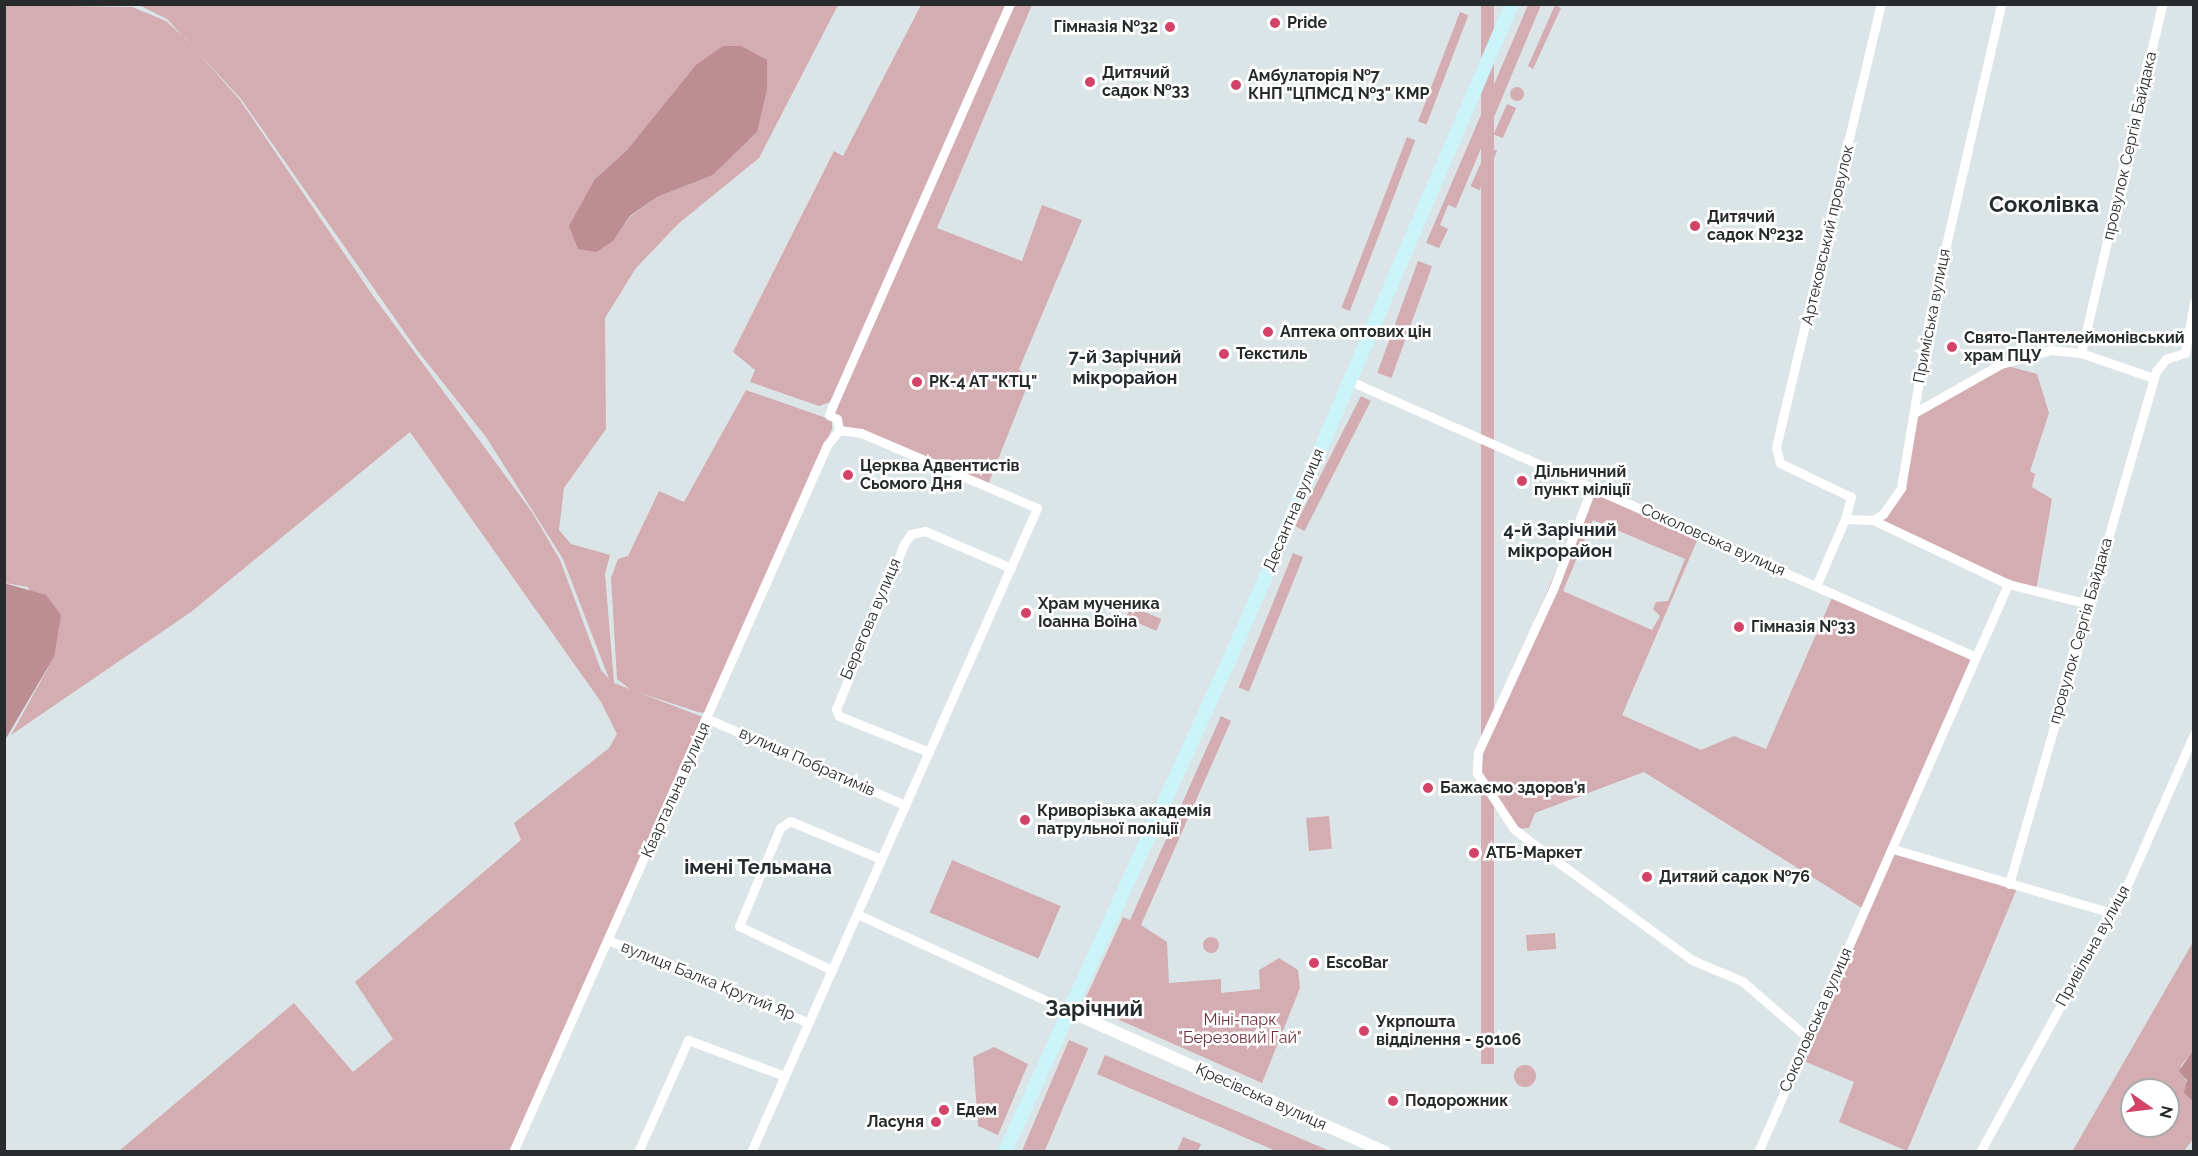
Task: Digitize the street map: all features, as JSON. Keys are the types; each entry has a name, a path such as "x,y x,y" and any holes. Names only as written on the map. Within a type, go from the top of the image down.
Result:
{"main road":[{"name":"Десантна вулиця","path":"1005,1152 1071,1012 1350,381 1512,4"}],"street":[{"path":"751,1152 1037,508 861,433 838,430 837,419 829,416 1010,4"},
{"name":"Артековський провулок","path":"1845,519 1852,503 1847,493 1780,463 1776,447 1881,4"},
{"name":"Приміська вулиця","path":"1873,520 1890,509 1901,488 1914,413 2001,4"},
{"name":"провулок Сергія Байдака","path":"2081,353 2162,4"},
{"name":"провулок Сергія Байдака","path":"2009,884 2153,378 2166,358 2189,354 2193,302"},
{"path":"1914,413 2024,354 2081,353 2153,378"},
{"name":"Соколовська вулиця","path":"1350,381 1976,657"},
{"name":"Квартальна вулиця","path":"513,1152 708,718 827,445 838,430"},
{"path":"1592,488 1554,587 1478,752 1477,773 1514,829 1692,960 1742,981 1808,1038"},
{"path":"1816,586 1845,519 1873,520 2008,584 2089,604"},
{"name":"Берегова вулиця","path":"929,752 839,716 836,709 904,544 911,534 925,531 1011,568"},
{"name":"Соколовська вулиця","path":"1758,1152 2008,584"},
{"name":"вулиця Побратимів","path":"708,718 905,805"},
{"name":"Привільна вулиця","path":"1980,1152 2112,913 2193,735"},
{"path":"832,970 740,926 775,838 790,821 881,859"},
{"path":"1893,849 2112,913"},
{"path":"857,914 1071,1012"},
{"name":"вулиця Балка Крутий Яр","path":"608,940 808,1023"},
{"name":"Кресівська вулиця","path":"1071,1012 1385,1152"},
{"path":"638,1152 688,1040 785,1076"}],"green space":[{"path":"4,5 132,7 166,21 183,36 167,19 139,5 838,5 759,158 678,224 636,268 605,318 606,429 564,488 559,530 571,544 610,555 605,574 614,683 708,719 513,1151 119,1151 294,1003 353,1072 393,1039 355,982 521,840 514,823 609,748 617,734 601,702 410,432 191,612 11,735 54,657 28,587 5,583","holes":["195,49 241,99 417,350 486,437 563,559 609,679 601,670 560,560 532,512 371,293 240,100","697,65 757,132 713,175 657,197 630,217 614,240 595,179 627,150"]},
{"path":"921,5 1032,5 937,228 1022,261 1042,205 1082,220 1019,369 1030,379 987,487 861,433 839,430 830,402 819,406 750,382 755,370 733,352 834,151 843,156"},
{"path":"1481,5 1494,5 1494,1064 1481,1064"},
{"path":"1528,5 1541,5 1456,208 1448,205 1440,225 1448,229 1439,248 1426,243"},
{"path":"1555,5 1561,8 1533,69 1528,66"},
{"path":"1460,12 1468,15 1426,124 1418,121"},
{"path":"1517,87 1522,89 1524,94 1522,99 1517,101 1512,99 1510,94 1512,89"},
{"path":"1507,104 1516,108 1503,138 1494,134"},
{"path":"1407,137 1415,140 1350,311 1341,308"},
{"path":"1488,147 1497,151 1480,190 1471,186"},
{"path":"1418,261 1432,266 1391,378 1377,373"},
{"path":"2001,364 2037,374 2049,413 2030,471 2035,474 2032,487 2052,499 2036,591 1873,520 1896,501 1914,413"},
{"path":"746,390 832,420 832,429 706,713 698,712 631,690 617,679 611,578 618,559 628,556 659,491 684,502"},
{"path":"1361,396 1371,401 1305,531 1295,526"},
{"path":"1592,487 1700,534 1622,715 1701,750 1734,736 1766,749 1834,593 1976,657 1893,849 2018,886 1907,1151 1839,1122 1854,1082 1799,1059 1865,910 1644,772 1535,813 1529,828 1514,829 1477,773 1478,752","holes":["1593,520 1685,559 1668,601 1656,602 1653,609 1660,616 1652,630 1563,591"]},
{"path":"1293,553 1303,557 1249,692 1239,687"},
{"path":"1131,606 1161,619 1156,631 1126,618"},
{"name":"Міні-парк \"Березовий Гай\"","path":"1221,716 1231,721 1141,925 1167,942 1169,983 1221,979 1221,993 1260,989 1259,970 1279,958 1298,970 1300,988 1262,1083 1083,1004 1123,917 1130,920"},
{"path":"1329,816 1332,849 1309,851 1306,818"},
{"path":"952,860 1061,906 1038,959 930,912"},
{"path":"1555,933 1556,949 1527,951 1526,935"},
{"path":"1211,937 1217,939 1219,945 1217,951 1211,953 1205,951 1203,945 1205,939"},
{"path":"2193,942 2193,1050 2181,1066 2193,1101 2193,1139 2184,1151 2072,1152"},
{"path":"1069,1040 1088,1048 1044,1152 1022,1151"},
{"path":"994,1047 1028,1064 998,1135 978,1126 973,1057"},
{"path":"1105,1055 1330,1151 1276,1151 1097,1074"},
{"path":"1525,1065 1533,1068 1536,1076 1533,1084 1525,1087 1517,1084 1514,1076 1517,1068"},
{"path":"1183,1137 1201,1144 1198,1151 1177,1151"}],"shaded area":[{"path":"723,46 741,46 767,60 767,89 757,132 713,175 657,197 630,216 614,240 597,252 578,249 569,226 595,179 627,150 696,65"},
{"path":"4,583 46,595 61,615 54,657 5,740"},
{"path":"2193,1050 2193,1101 2184,1093 2187,1080 2179,1071"}],"place":[{"name":"Pride","path":"1275,23"},
{"name":"Гімназія №32","path":"1170,27"},
{"name":"Дитячий садок №33","path":"1090,82"},
{"name":"Амбулаторія №7 КНП \"ЦПМСД №3\" КМР","path":"1236,85"},
{"name":"Дитячий садок №232","path":"1695,226"},
{"name":"Аптека оптових цін","path":"1268,332"},
{"name":"Свято-Пантелеймонівський храм ПЦУ","path":"1952,347"},
{"name":"Текстиль","path":"1224,354"},
{"name":"РК-4 АТ \"КТЦ\"","path":"917,382"},
{"name":"Церква Адвентистів Сьомого Дня","path":"848,475"},
{"name":"Дільничний пункт міліції","path":"1522,481"},
{"name":"Храм мученика Іоанна Воїна","path":"1026,613"},
{"name":"Гімназія №33","path":"1739,627"},
{"name":"Бажаємо здоров'я","path":"1428,788"},
{"name":"Криворізька академія патрульної поліції","path":"1025,820"},
{"name":"АТБ-Маркет","path":"1474,853"},
{"name":"Дитяий садок №76","path":"1647,877"},
{"name":"EscoBar","path":"1314,963"},
{"name":"Укрпошта відділення - 50106","path":"1364,1031"},
{"name":"Подорожник","path":"1393,1101"},
{"name":"Едем","path":"944,1110"},
{"name":"Ласуня","path":"936,1122"}],"district":[{"name":"Соколівка","path":"2044,205"},
{"name":"7-й Зарічний мікрорайон","path":"1125,368"},
{"name":"4-й Зарічний мікрорайон","path":"1560,541"},
{"name":"імені Тельмана","path":"758,867"},
{"name":"Зарічний","path":"1094,1009"}]}
